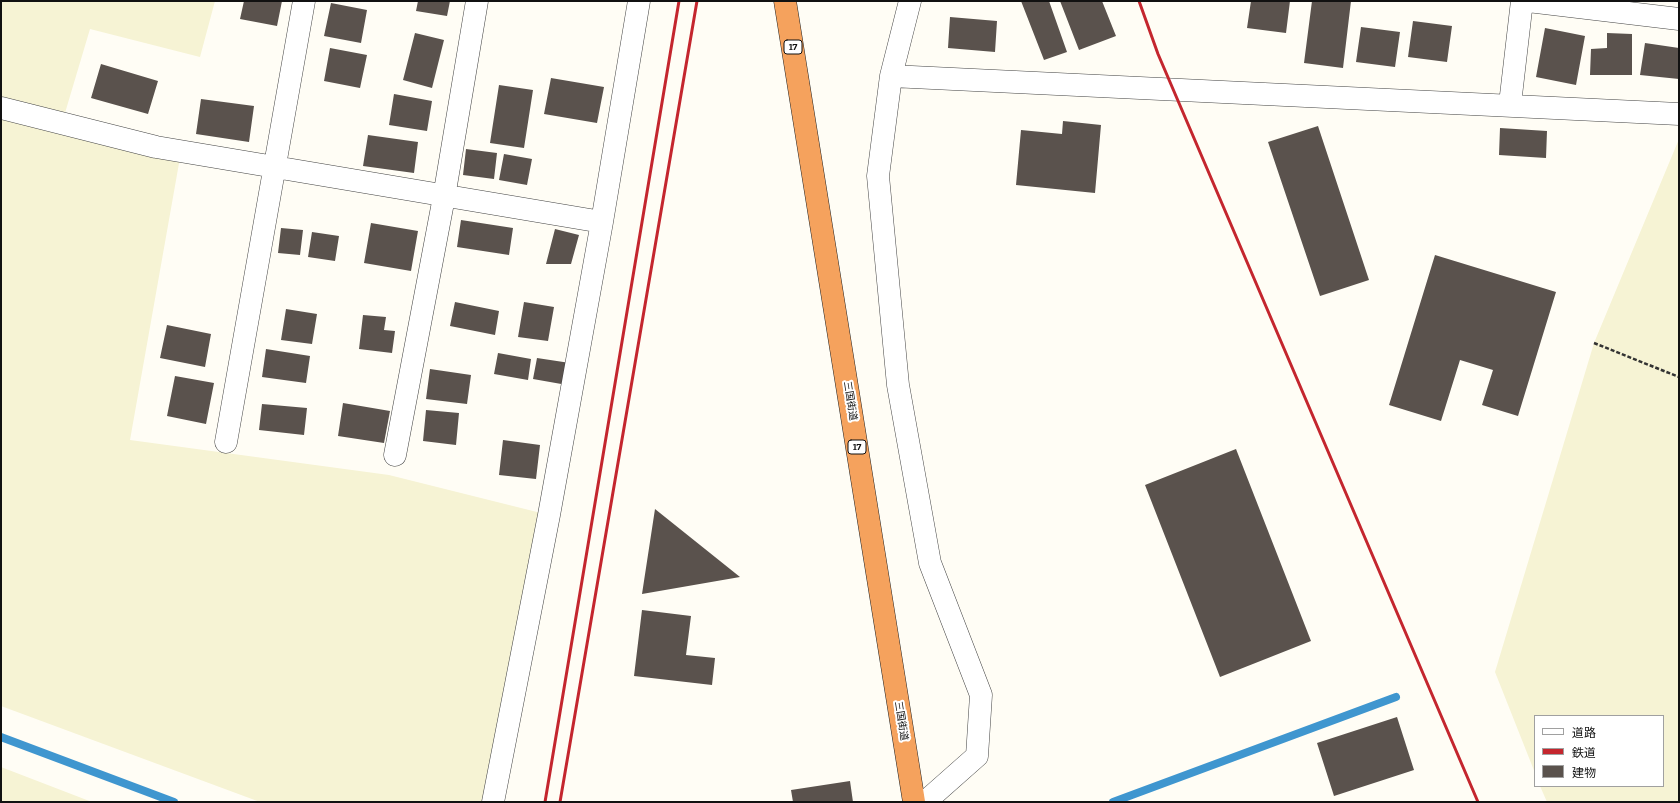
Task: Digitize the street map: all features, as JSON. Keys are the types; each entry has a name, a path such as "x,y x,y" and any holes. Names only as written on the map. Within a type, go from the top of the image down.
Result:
{"highway":[{"name":"三国街道","path":"786,1 914,802"}],"street":[{"path":"226,442 304,1"},
{"path":"395,455 444,197 477,1"},
{"path":"493,802 549,515 602,222 639,1"},
{"path":"910,1 890,76 878,176 898,385 930,563 981,695 977,756 925,802"},
{"path":"1510,104 1522,1"},
{"path":"1528,1 1679,18"},
{"path":"890,76 1510,104 1679,114"},
{"path":"1,108 156,147 444,197 602,222"}],"path":[{"path":"1594,343 1679,377"}],"shaded area":[{"path":"1,1 215,1 200,57 90,29 62,123 181,152 130,440 389,475 549,515 493,802 260,802 1,706"},
{"path":"1679,139 1679,802 1547,802 1540,787 1664,787 1664,715 1534,715 1534,770 1495,672 1594,343"},
{"path":"1,767 92,802 1,802"}],"building":[{"path":"244,1 282,1 277,26 240,19"},
{"path":"418,1 450,1 447,16 416,11"},
{"path":"1021,1 1049,1 1067,52 1044,60"},
{"path":"1060,1 1102,1 1116,36 1079,50"},
{"path":"1251,1 1290,1 1286,33 1247,28"},
{"path":"1312,1 1351,1 1343,68 1304,63"},
{"path":"331,3 367,10 361,43 324,36"},
{"path":"950,17 997,21 995,52 948,48"},
{"path":"1413,21 1452,26 1447,62 1408,57"},
{"path":"1361,27 1400,32 1395,67 1356,62"},
{"path":"1545,28 1585,36 1576,85 1536,77"},
{"path":"415,33 444,40 432,88 403,80"},
{"path":"1607,33 1632,34 1632,75 1590,75 1591,49 1607,48"},
{"path":"1645,43 1679,48 1679,79 1640,75"},
{"path":"330,48 367,55 360,88 324,81"},
{"path":"101,64 158,81 148,114 91,98"},
{"path":"551,78 604,87 597,123 544,114"},
{"path":"499,85 533,90 524,148 490,143"},
{"path":"394,94 432,101 427,131 389,125"},
{"path":"201,99 254,106 249,142 196,134"},
{"path":"1063,121 1101,125 1095,193 1016,185 1021,130 1062,134"},
{"path":"1318,126 1369,280 1320,296 1268,142"},
{"path":"1500,128 1547,131 1546,158 1499,155"},
{"path":"368,135 418,142 414,173 363,166"},
{"path":"466,149 497,153 494,179 463,175"},
{"path":"504,154 532,159 527,185 499,180"},
{"path":"461,220 513,228 509,255 457,247"},
{"path":"371,223 418,231 411,271 364,263"},
{"path":"281,228 303,230 300,255 278,253"},
{"path":"555,229 579,235 571,264 546,264"},
{"path":"312,232 339,236 335,261 308,257"},
{"path":"1435,255 1556,292 1518,416 1482,405 1493,370 1460,360 1441,421 1389,405"},
{"path":"455,302 499,311 495,335 450,326"},
{"path":"524,302 554,307 548,341 518,337"},
{"path":"286,309 317,314 312,344 281,340"},
{"path":"363,315 386,317 384,330 395,331 392,353 359,349"},
{"path":"167,325 211,334 205,367 160,358"},
{"path":"266,349 310,356 306,383 262,377"},
{"path":"498,353 531,359 528,380 494,374"},
{"path":"537,358 570,363 567,385 533,379"},
{"path":"430,369 471,375 467,404 426,399"},
{"path":"175,376 214,383 206,424 167,416"},
{"path":"343,403 390,411 384,443 338,436"},
{"path":"262,404 307,408 304,435 259,430"},
{"path":"426,410 459,413 456,445 423,441"},
{"path":"503,440 540,445 536,479 499,475"},
{"path":"1236,449 1311,641 1220,677 1145,485"},
{"path":"655,509 740,577 642,594"},
{"path":"642,610 691,616 686,655 715,658 712,685 634,676"},
{"path":"1397,717 1414,770 1334,796 1317,743"},
{"path":"850,781 853,802 793,802 791,790"}],"waterway":[{"path":"1113,802 1396,697"},
{"path":"1,737 174,802"}],"railway":[{"path":"545,802 679,1"},
{"path":"560,802 697,1"},
{"path":"1139,1 1158,54 1478,802"}]}
